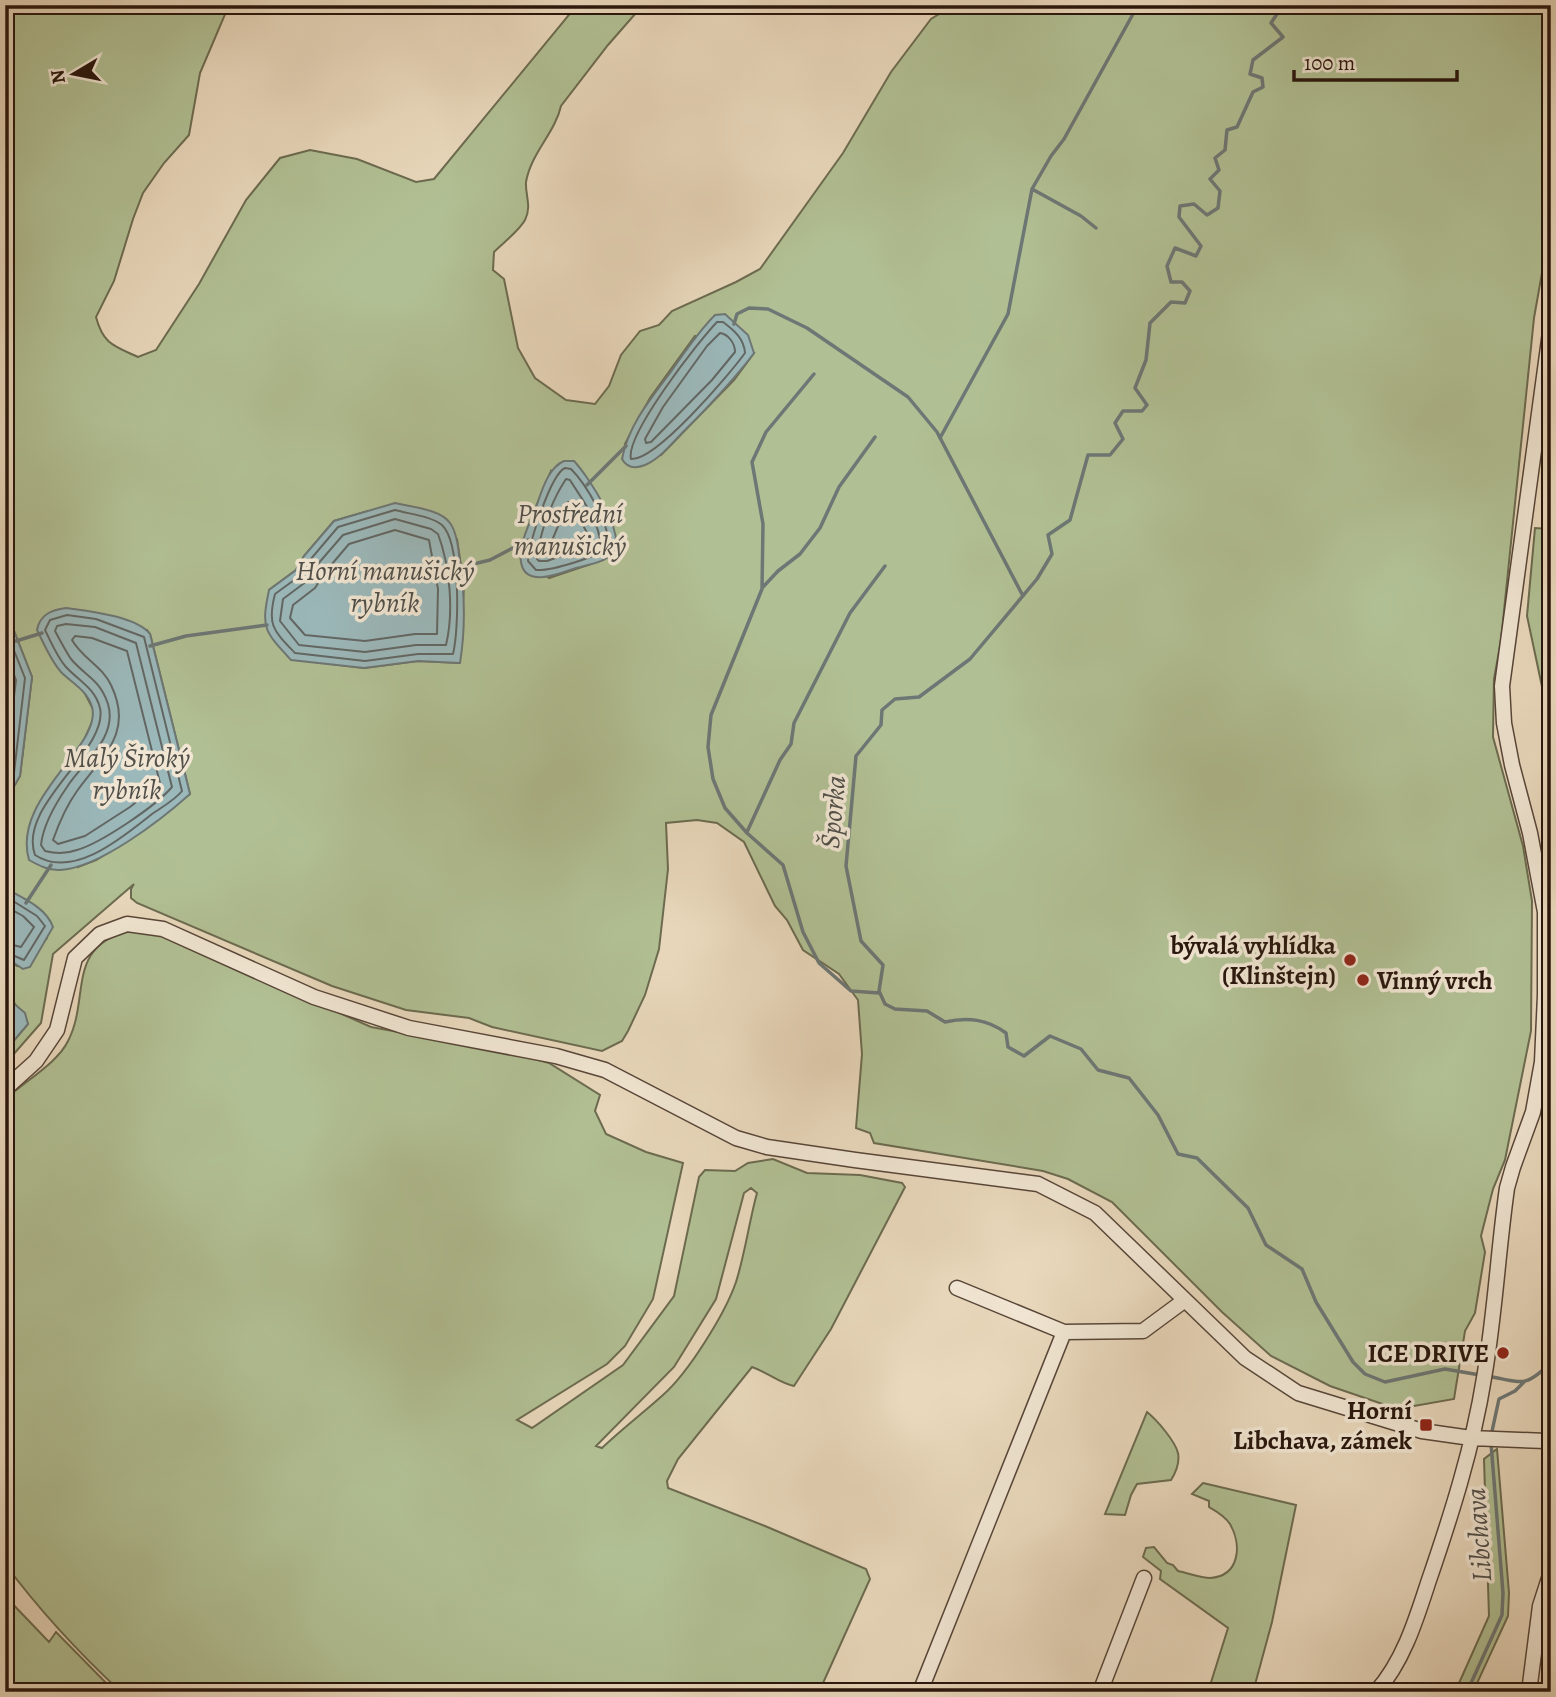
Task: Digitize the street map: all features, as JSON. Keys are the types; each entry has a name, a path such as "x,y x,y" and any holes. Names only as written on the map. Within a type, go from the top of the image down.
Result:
{"street":[{"path":"1376,1692 1390,1676 1419,1611 1443,1540 1484,1438 1485,1376 1507,1188 1534,1112 1542,1062 1545,912 1504,723 1502,686 1551,326"},
{"path":"5,1089 36,1060 57,1030 75,958 100,933 127,923 163,929 314,998 409,1028 556,1056 605,1070 736,1138 767,1147 805,1153 1038,1184 1095,1213 1245,1358 1298,1394 1422,1431 1549,1442"},
{"path":"957,1288 1064,1332 1143,1331 1185,1300"},
{"path":"920,1692 1064,1332"},
{"path":"1529,1692 1540,1606 1551,1572"},
{"path":"1100,1692 1144,1578"}],"green space":[{"path":"5,5 229,5 200,73 189,135 164,163 143,193 114,281 96,317 106,339 138,357 156,350 199,284 246,200 280,158 310,150 357,159 416,182 434,179 577,5 643,5 561,106 529,172 526,182 528,210 525,220 494,252 493,270 504,279 518,348 535,378 566,400 595,404 609,386 621,355 640,331 659,325 672,311 760,269 843,153 891,72 931,19 954,5 1551,5 1551,222 1534,318 1501,640 1494,679 1493,737 1523,846 1532,901 1531,1031 1505,1160 1493,1189 1481,1236 1485,1252 1475,1313 1465,1331 1454,1399 1397,1409 1330,1386 1271,1356 1222,1312 1112,1202 1068,1179 1043,1171 874,1143 870,1133 856,1128 862,1054 858,1000 839,974 803,950 787,920 775,906 744,842 717,823 697,820 666,823 668,869 659,949 645,995 628,1031 622,1041 602,1051 492,1027 469,1018 406,1010 332,986 137,903 131,898 134,884 53,954 41,1023 5,1064 5,1051 28,1024 13,1001 5,996 5,957 17,966 29,967 37,950 47,938 42,911 5,888 5,802 20,776 32,677 5,608","holes":["695,336 754,353 734,380 661,455 625,444 650,398","551,471 603,560 549,578 522,547","368,511 457,539 464,586 459,663 418,661 364,668 291,659 269,590 296,570 304,556 334,521","147,630 190,794 113,850 78,867 84,740 93,720 93,709 83,690"]},
{"path":"1551,502 1551,580 1543,581 1551,649 1551,729 1527,616 1535,528 1549,529"},
{"path":"133,930 162,934 371,1027 509,1052 549,1063 600,1095 595,1111 606,1134 646,1152 683,1163 653,1299 625,1346 607,1364 517,1420 532,1428 623,1365 674,1296 699,1177 705,1170 735,1171 748,1163 773,1159 807,1173 860,1175 902,1183 905,1187 831,1329 794,1386 752,1367 678,1459 667,1481 668,1488 866,1569 870,1579 819,1692 121,1692 75,1646 5,1564 5,1100 48,1065 63,1049 75,1024 88,960 97,947 111,937","holes":["751,1188 757,1193 736,1282 705,1342 663,1395 602,1448 596,1446 674,1367 716,1299 744,1193"]},
{"path":"1147,1412 1176,1448 1176,1471 1171,1480 1137,1484 1125,1515 1105,1514"},
{"path":"1497,1449 1509,1593 1508,1616 1473,1692 1455,1692 1489,1616 1484,1459"},
{"path":"1203,1483 1296,1505 1272,1622 1253,1692 1208,1692 1228,1628 1160,1579 1161,1571 1143,1557 1146,1548 1154,1547 1167,1563 1178,1571 1206,1578 1220,1576 1233,1566 1237,1550 1230,1524 1209,1507 1209,1501 1192,1494"},
{"path":"5,1596 49,1642 56,1632 115,1692 5,1692"}],"water":[{"path":"725,314 748,335 754,353 721,393 662,454 641,466 632,467 626,464 622,459 625,447 646,405 715,315"},
{"name":"Prostřední manušický","path":"564,461 574,461 603,504 614,531 614,551 597,562 553,575 536,577 524,570 520,556 523,543 545,482 553,469"},
{"name":"Horní manušický rybník","path":"395,503 425,509 439,515 450,523 454,530 464,596 460,663 418,661 364,668 291,660 267,628 265,613 269,590 296,570 304,556 334,521"},
{"path":"5,608 32,677 20,776 5,802"},
{"name":"Malý Široký rybník","path":"66,608 123,619 150,634 190,794 163,817 111,852 76,867 56,870 29,860 27,837 33,815 44,795 84,739 92,722 92,707 87,696 57,668 37,630 47,614"},
{"path":"5,888 39,909 53,927 30,967 23,969 5,957"},
{"path":"5,996 25,1013 28,1024 5,1051"}],"waterway":[{"path":"940,438 1008,314 1032,189 1064,139 1138,5"},
{"name":"Šporka","path":"1283,5 1271,23 1283,37 1253,60 1250,74 1262,78 1263,87 1253,92 1237,127 1227,130 1225,150 1215,158 1219,170 1210,179 1220,191 1218,208 1207,215 1194,204 1180,206 1179,217 1201,246 1196,256 1175,248 1167,266 1171,282 1182,282 1190,291 1185,303 1171,302 1150,323 1146,360 1135,388 1147,405 1142,411 1123,411 1115,423 1123,439 1110,455 1088,455 1070,520 1048,535 1052,554 1037,579 970,659 919,697 895,699 882,710 881,725 856,756 846,866 861,941 883,965 879,991 885,1004 895,1009 927,1011 945,1022 984,1022 1006,1033 1008,1047 1024,1056 1050,1036 1081,1049 1098,1070 1129,1078 1158,1115 1178,1154 1197,1158 1248,1208 1266,1245 1302,1269 1316,1302 1353,1362 1365,1374 1385,1382 1445,1369 1480,1375"},
{"path":"1032,189 1081,216 1096,228"},
{"path":"734,324 737,314 749,308 768,309 807,328 908,397 937,432 1023,596"},
{"path":"814,374 766,432 752,462 763,524 762,589 711,715 708,747 713,779 725,808 747,833 783,865 803,932 819,963 851,991 879,993"},
{"path":"763,587 800,554 820,528 839,487 875,437"},
{"path":"587,485 626,446"},
{"path":"457,568 490,560 528,540"},
{"path":"747,832 780,760 791,744 794,723 850,613 885,566"},
{"path":"150,646 186,636 267,625"},
{"path":"16,641 42,633"},
{"path":"26,903 51,865"},
{"name":"Šporka","path":"1487,1376 1516,1381 1529,1380 1551,1362"},
{"name":"Libchava","path":"1491,1436 1499,1399 1515,1391 1524,1382"},
{"name":"Libchava","path":"1467,1692 1502,1615 1503,1593 1491,1443"}],"place":[{"name":"bývalá vyhlídka (Klinštejn)","path":"1350,960"},
{"name":"Vinný vrch","path":"1363,980"},
{"name":"ICE DRIVE","path":"1503,1353"},
{"name":"Horní Libchava, zámek","path":"1426,1425"}]}
